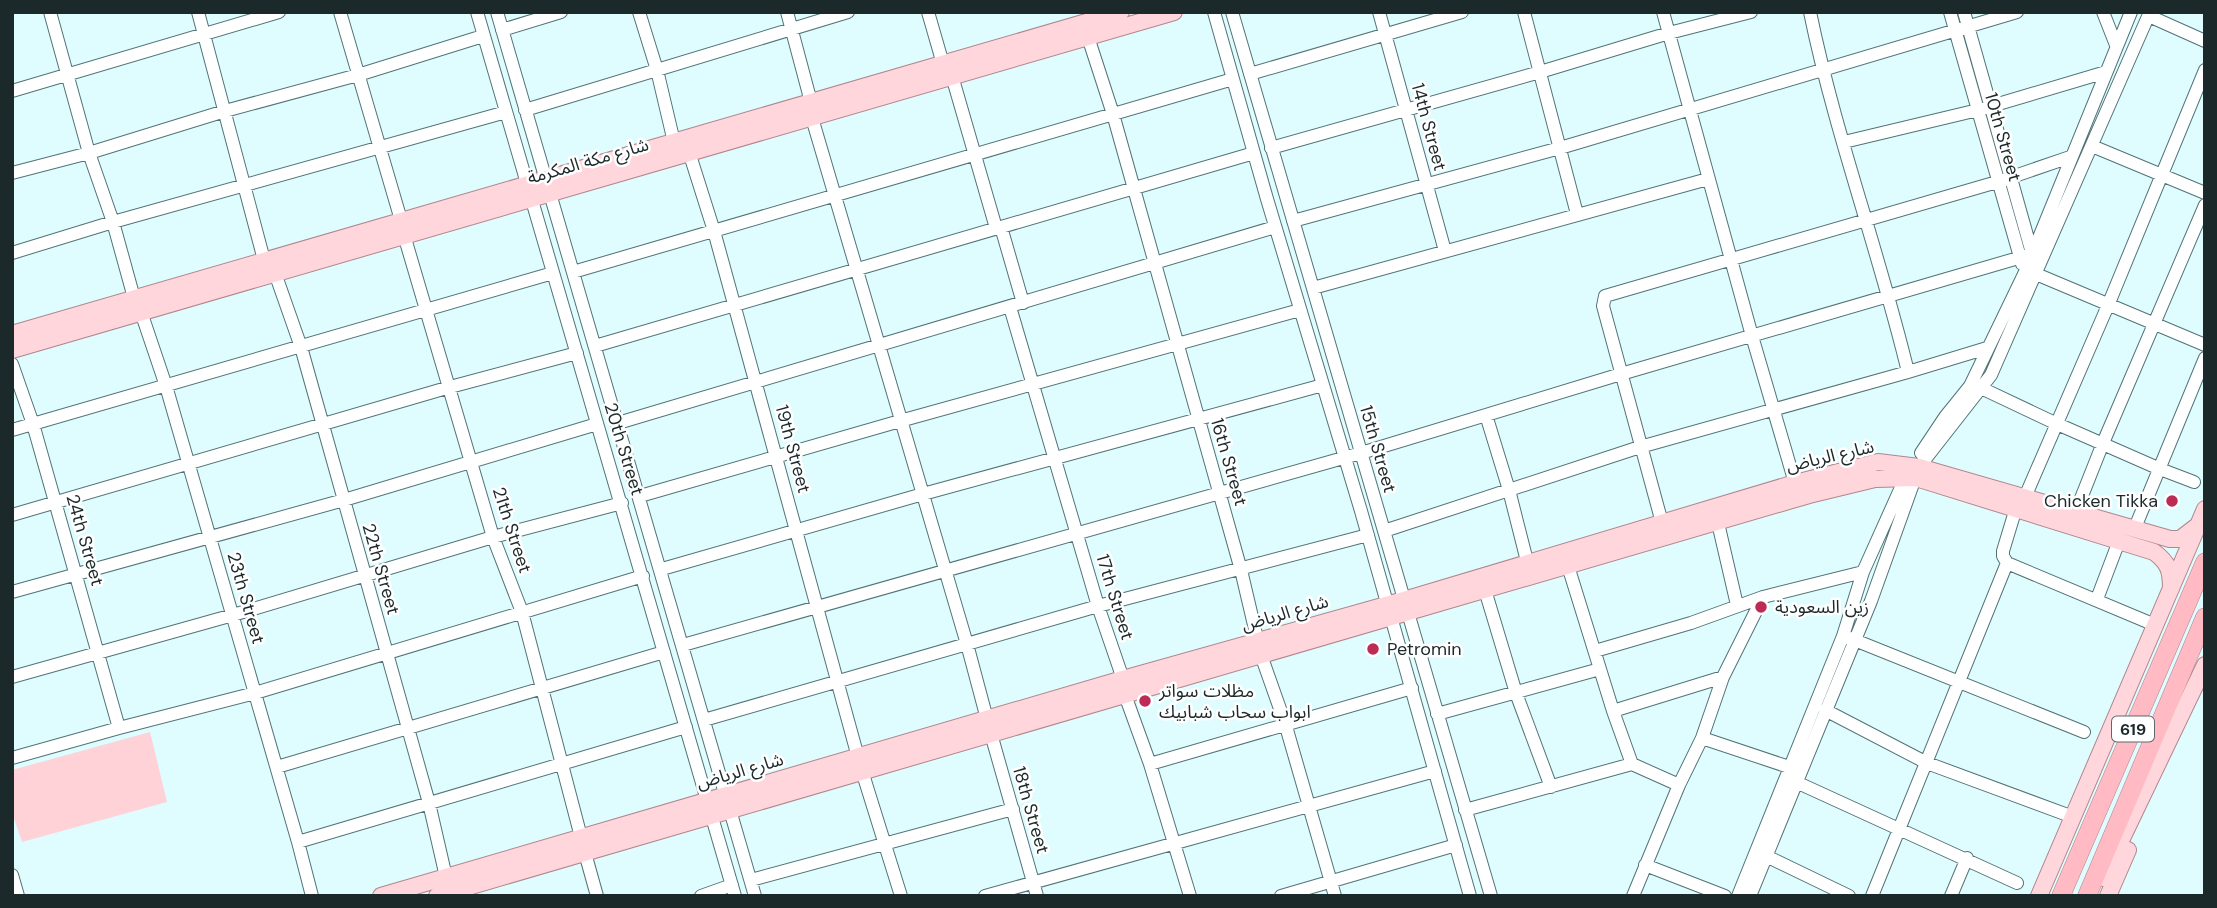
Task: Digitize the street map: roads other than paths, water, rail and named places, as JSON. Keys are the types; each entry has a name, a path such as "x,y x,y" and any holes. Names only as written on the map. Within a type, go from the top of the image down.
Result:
{"highway":[{"name":"619","path":"2061,896 2205,562"},
{"name":"619","path":"2087,896 2205,617"}],"main road":[{"name":"شارع مكة المكرمة","path":"948,70 1075,19 1121,12"},
{"name":"شارع مكة المكرمة","path":"547,186 689,152 811,110 948,70 1088,37 1174,12"},
{"name":"شارع مكة المكرمة","path":"12,334 137,305 270,267 528,192 674,142 811,110"},
{"name":"شارع مكة المكرمة","path":"12,350 137,305"},
{"name":"شارع الرياض","path":"1492,577 1529,569 1568,566 1795,483 1878,462 2021,502 2076,511 2134,530 2180,539 2197,526"},
{"name":"شارع الرياض","path":"381,896 446,890 583,845 728,802 1406,607 1492,577 1664,531 1718,523 1809,495 1913,473"},
{"name":"شارع الرياض","path":"2021,502 2154,552 2165,560 2171,571 2171,589"},
{"path":"2041,896 2205,509"},
{"path":"2095,896 2205,666"},
{"path":"2108,896 2205,666"}],"street":[{"name":"23th Street","path":"50,12 89,153 189,463 312,896"},
{"name":"22th Street","path":"198,12 244,185 270,267 301,347 323,424 429,803 446,890"},
{"path":"12,91 279,12"},
{"name":"21th Street","path":"340,12 493,537 522,612 597,896"},
{"name":"20th Street","path":"477,12 734,891"},
{"name":"20th Street","path":"497,12 662,569 755,896"},
{"path":"502,30 561,12"},
{"path":"639,12 657,70 674,142"},
{"path":"787,12 811,110"},
{"path":"525,110 848,12"},
{"name":"17th Street","path":"928,12 999,228 1034,383 1098,606 1190,896"},
{"name":"15th Street","path":"1214,12 1275,227 1368,535 1470,896"},
{"name":"15th Street","path":"1232,12 1491,896"},
{"name":"14th Street","path":"1379,12 1445,251"},
{"path":"1250,74 1462,12"},
{"path":"1524,12 1577,214"},
{"path":"1663,12 1795,483"},
{"path":"1272,148 1668,33 1751,12"},
{"path":"1810,12 1822,70 1890,296 1908,372"},
{"name":"10th Street","path":"1950,12 1961,29 1984,108 2011,177 2026,256"},
{"name":"10th Street","path":"1961,29 1964,12"},
{"path":"1293,221 1560,148 2017,12"},
{"path":"2103,12 2116,45"},
{"path":"1750,896 1825,710 1849,638 1913,473 1991,375 2030,273 2026,256 2130,12"},
{"path":"1738,896 1789,767 1849,638 1863,572 1913,473 1945,417 1970,386 1987,348 2030,273 2092,146 2149,14 2205,41"},
{"path":"12,173 358,75 483,36"},
{"name":"16th Street","path":"1088,37 1113,114 1178,344 1241,570 1259,648 1285,723 1335,896"},
{"path":"2155,625 2007,563 2003,551 2021,502 2109,303 2205,70"},
{"path":"1844,142 1984,108 2106,72"},
{"path":"573,272 1233,79"},
{"name":"10th Street","path":"1984,108 1997,182 2026,256"},
{"name":"18th Street","path":"811,110 855,269 967,644 1037,896"},
{"path":"12,253 506,111"},
{"path":"2092,146 2205,192"},
{"name":"19th Street","path":"689,152 735,305 860,764 901,896"},
{"path":"595,346 1254,153"},
{"path":"1664,531 1603,306 1605,296 1997,182 2070,157"},
{"path":"1313,288 1708,179"},
{"path":"2076,511 2205,205"},
{"path":"618,423 1275,227"},
{"path":"683,645 1077,531 1361,453 2026,256"},
{"path":"12,430 553,273"},
{"path":"2030,273 2109,303 2205,345"},
{"path":"640,496 1300,310"},
{"path":"1384,531 1640,447 1987,348"},
{"path":"12,515 450,387 577,353"},
{"path":"2134,530 2205,358"},
{"name":"24th Street","path":"12,364 33,424 120,728"},
{"path":"662,569 923,494 1323,385"},
{"path":"1981,388 2055,423 2194,482"},
{"path":"1486,415 1529,569"},
{"path":"12,592 344,500 597,424"},
{"path":"12,677 365,577 493,537 622,503"},
{"path":"1718,523 1737,605"},
{"path":"704,720 1098,606 1368,535"},
{"path":"2097,600 2119,541"},
{"path":"1872,896 2007,563"},
{"path":"1568,566 1632,764"},
{"path":"1595,651 1690,623 1763,597 1863,572"},
{"path":"12,758 256,693 643,576"},
{"path":"1492,577 1516,693 1551,786"},
{"path":"1633,896 1679,785 1702,738 1723,677 1763,597"},
{"path":"1849,638 2084,732"},
{"path":"277,767 664,652"},
{"path":"1437,714 1600,669"},
{"path":"1613,711 1723,677"},
{"path":"1150,764 1412,688"},
{"path":"1825,710 1927,763 2073,817"},
{"path":"298,842 686,727"},
{"path":"1702,738 1789,767"},
{"path":"1465,810 1632,764 1679,785"},
{"path":"985,896 1435,771"},
{"path":"1796,782 2017,883"},
{"path":"751,880 1013,809"},
{"path":"1281,896 1456,845"},
{"path":"1766,856 1849,896"},
{"path":"1951,896 1967,858"},
{"path":"1645,864 1725,896"},
{"path":"12,875 18,896"},
{"path":"701,896 734,891"}],"place":[{"name":"Chicken Tikka","path":"2172,501"},
{"name":"زين السعودية","path":"1761,607"},
{"name":"Petromin","path":"1373,649"},
{"name":"مظلات سواتر ابواب سحاب شبابيك","path":"1145,701"}]}
